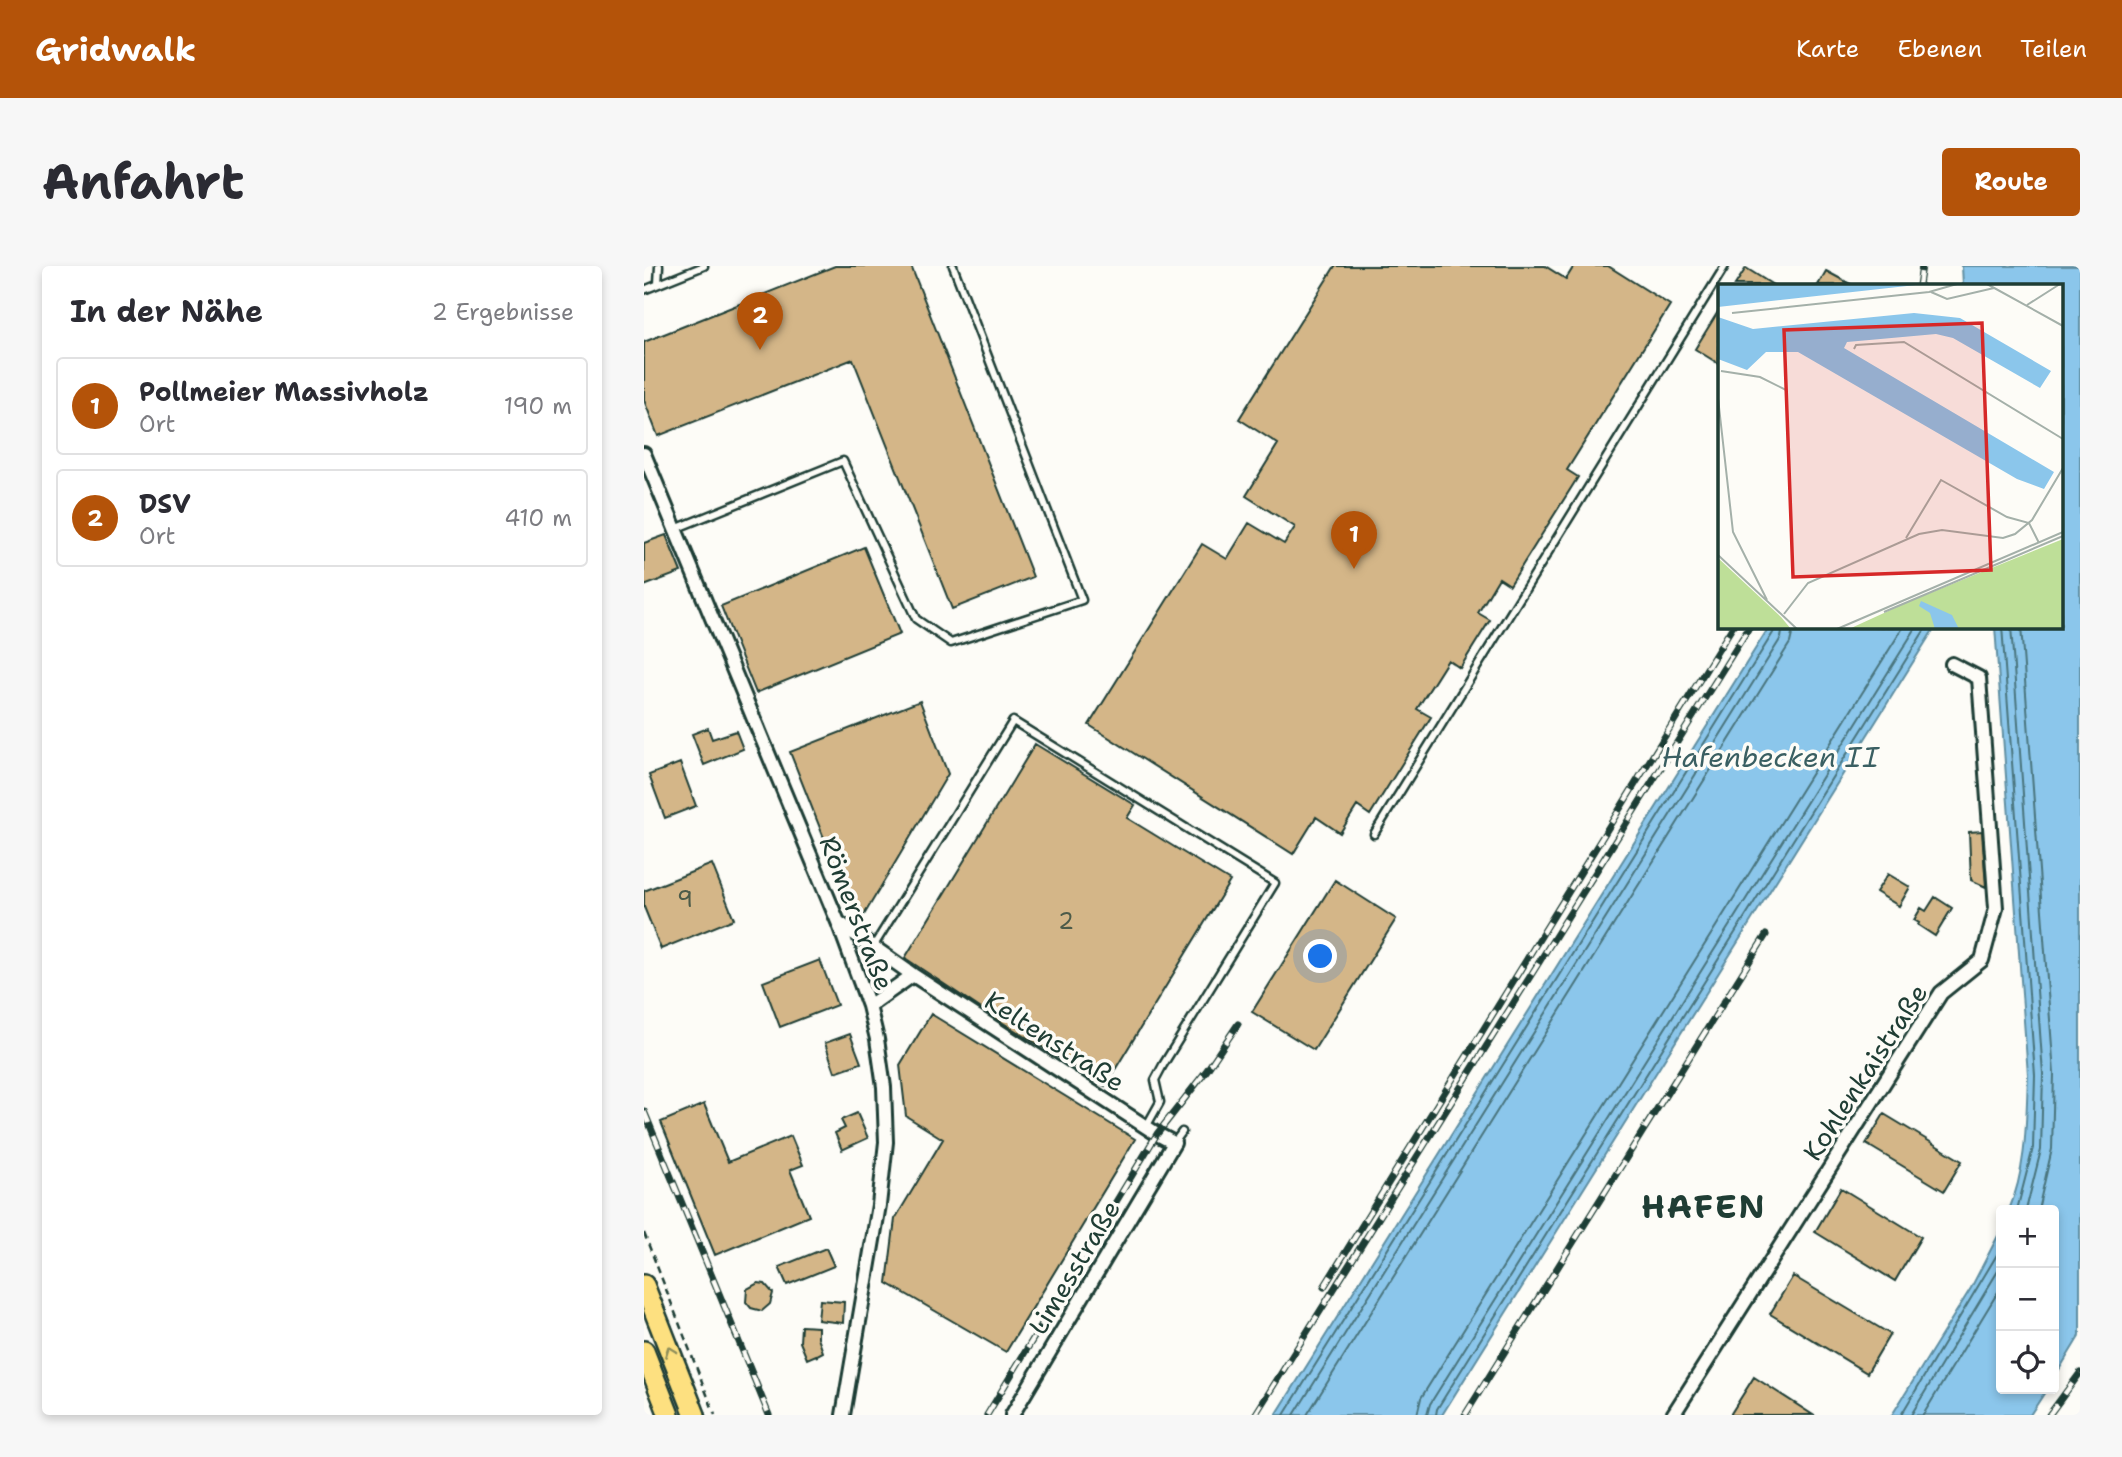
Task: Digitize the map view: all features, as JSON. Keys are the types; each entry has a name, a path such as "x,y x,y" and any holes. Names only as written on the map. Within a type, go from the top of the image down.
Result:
{"main road":[{"path":"644,1285 695,1415"},
{"path":"644,1351 669,1415"}],"street":[{"name":"Römerstraße","path":"644,454 838,922 869,1006 884,1087 886,1142 879,1205 843,1415"},
{"name":"Kohlenkaistraße","path":"1673,1415 1941,993 1982,960 1996,908 1979,678 1952,664"},
{"name":"Keltenstraße","path":"838,922 913,975 1174,1143"},
{"path":"869,1006 913,975"},
{"name":"Limesstraße","path":"1012,1415 1174,1143"}],"lane":[{"path":"658,284 659,266"},
{"path":"644,290 704,266"},
{"path":"674,529 843,461 916,619 951,643 1082,600 953,266"},
{"path":"1374,834 1725,266"},
{"path":"873,947 1013,722 1275,883 1155,1080 1160,1102 1146,1126"},
{"path":"1174,1143 1182,1132"}],"path":[{"path":"644,1233 715,1415"}],"water":[{"path":"1962,266 2080,266 2080,1335 2059,1370 2059,1205 2011,1205 2022,1161 2028,1075 1995,628 2063,628 2063,284 1963,284"},
{"name":"Hafenbecken II","path":"1768,628 1934,628 1442,1415 1276,1415"},
{"path":"1996,1240 1996,1394 2044,1394 2030,1415 1892,1415 1971,1288"}],"building":[{"path":"835,266 911,266 1033,577 952,609 853,359 658,436 644,400 644,342"},
{"path":"1335,266 1545,266 1566,279 1574,266 1608,266 1670,305 1567,470 1578,477 1510,585 1499,578 1478,613 1490,620 1460,668 1448,660 1417,709 1431,717 1370,815 1357,806 1340,833 1316,817 1293,854 1089,725 1202,544 1227,559 1249,523 1284,544 1295,527 1246,496 1278,444 1239,419"},
{"path":"1746,268 1771,284 1736,284"},
{"path":"1826,271 1850,284 1819,284"},
{"path":"1718,312 1718,363 1695,349"},
{"path":"666,535 681,572 644,586 644,543"},
{"path":"864,547 900,634 756,693 721,606"},
{"path":"920,701 948,774 864,915 852,909 790,752"},
{"path":"708,728 712,739 736,731 743,749 704,765 692,734"},
{"path":"1035,744 1135,805 1127,818 1230,881 1105,1086 905,958"},
{"path":"680,763 696,806 665,818 649,775"},
{"path":"1982,831 1986,887 1971,880 1969,832"},
{"path":"712,864 734,919 661,949 644,907 644,891"},
{"path":"1888,874 1910,887 1899,906 1876,892"},
{"path":"1335,880 1396,919 1314,1050 1252,1012"},
{"path":"1935,897 1952,908 1935,936 1914,920 1921,908 1926,911"},
{"path":"820,960 837,1005 780,1027 763,982"},
{"path":"931,1014 1135,1139 1006,1352 887,1283 895,1219 943,1139 906,1116 900,1065"},
{"path":"850,1034 861,1063 835,1072 825,1043"},
{"path":"704,1104 728,1162 791,1136 803,1165 790,1170 809,1216 715,1255 661,1122"},
{"path":"857,1113 868,1138 842,1150 835,1133 845,1128 841,1120"},
{"path":"1884,1114 1962,1161 1944,1191 1866,1144"},
{"path":"1841,1188 1921,1237 1895,1281 1815,1232"},
{"path":"826,1248 834,1266 787,1285 779,1267"},
{"path":"1793,1276 1890,1334 1867,1373 1770,1314"},
{"path":"758,1283 765,1284 773,1293 770,1304 762,1311 751,1308 746,1302 747,1289"},
{"path":"820,1300 844,1302 843,1323 818,1320"},
{"path":"801,1326 818,1327 818,1338 823,1352 817,1357 816,1355 807,1359 800,1342"},
{"path":"1754,1377 1813,1415 1730,1415"}],"railway":[{"path":"1919,284 1922,266"},
{"path":"1324,1287 1732,628"},
{"path":"1255,1415 1749,628"},
{"path":"1465,1415 1766,935"},
{"path":"987,1415 1157,1134 1207,1070 1238,1024"},
{"path":"644,1111 769,1415"},
{"path":"2049,1415 2080,1373"}],"place":[{"name":"DSV","path":"760,350"},
{"name":"Pollmeier Massivholz","path":"1354,569"}],"district":[{"name":"HAFEN","path":"1704,1206"}]}
